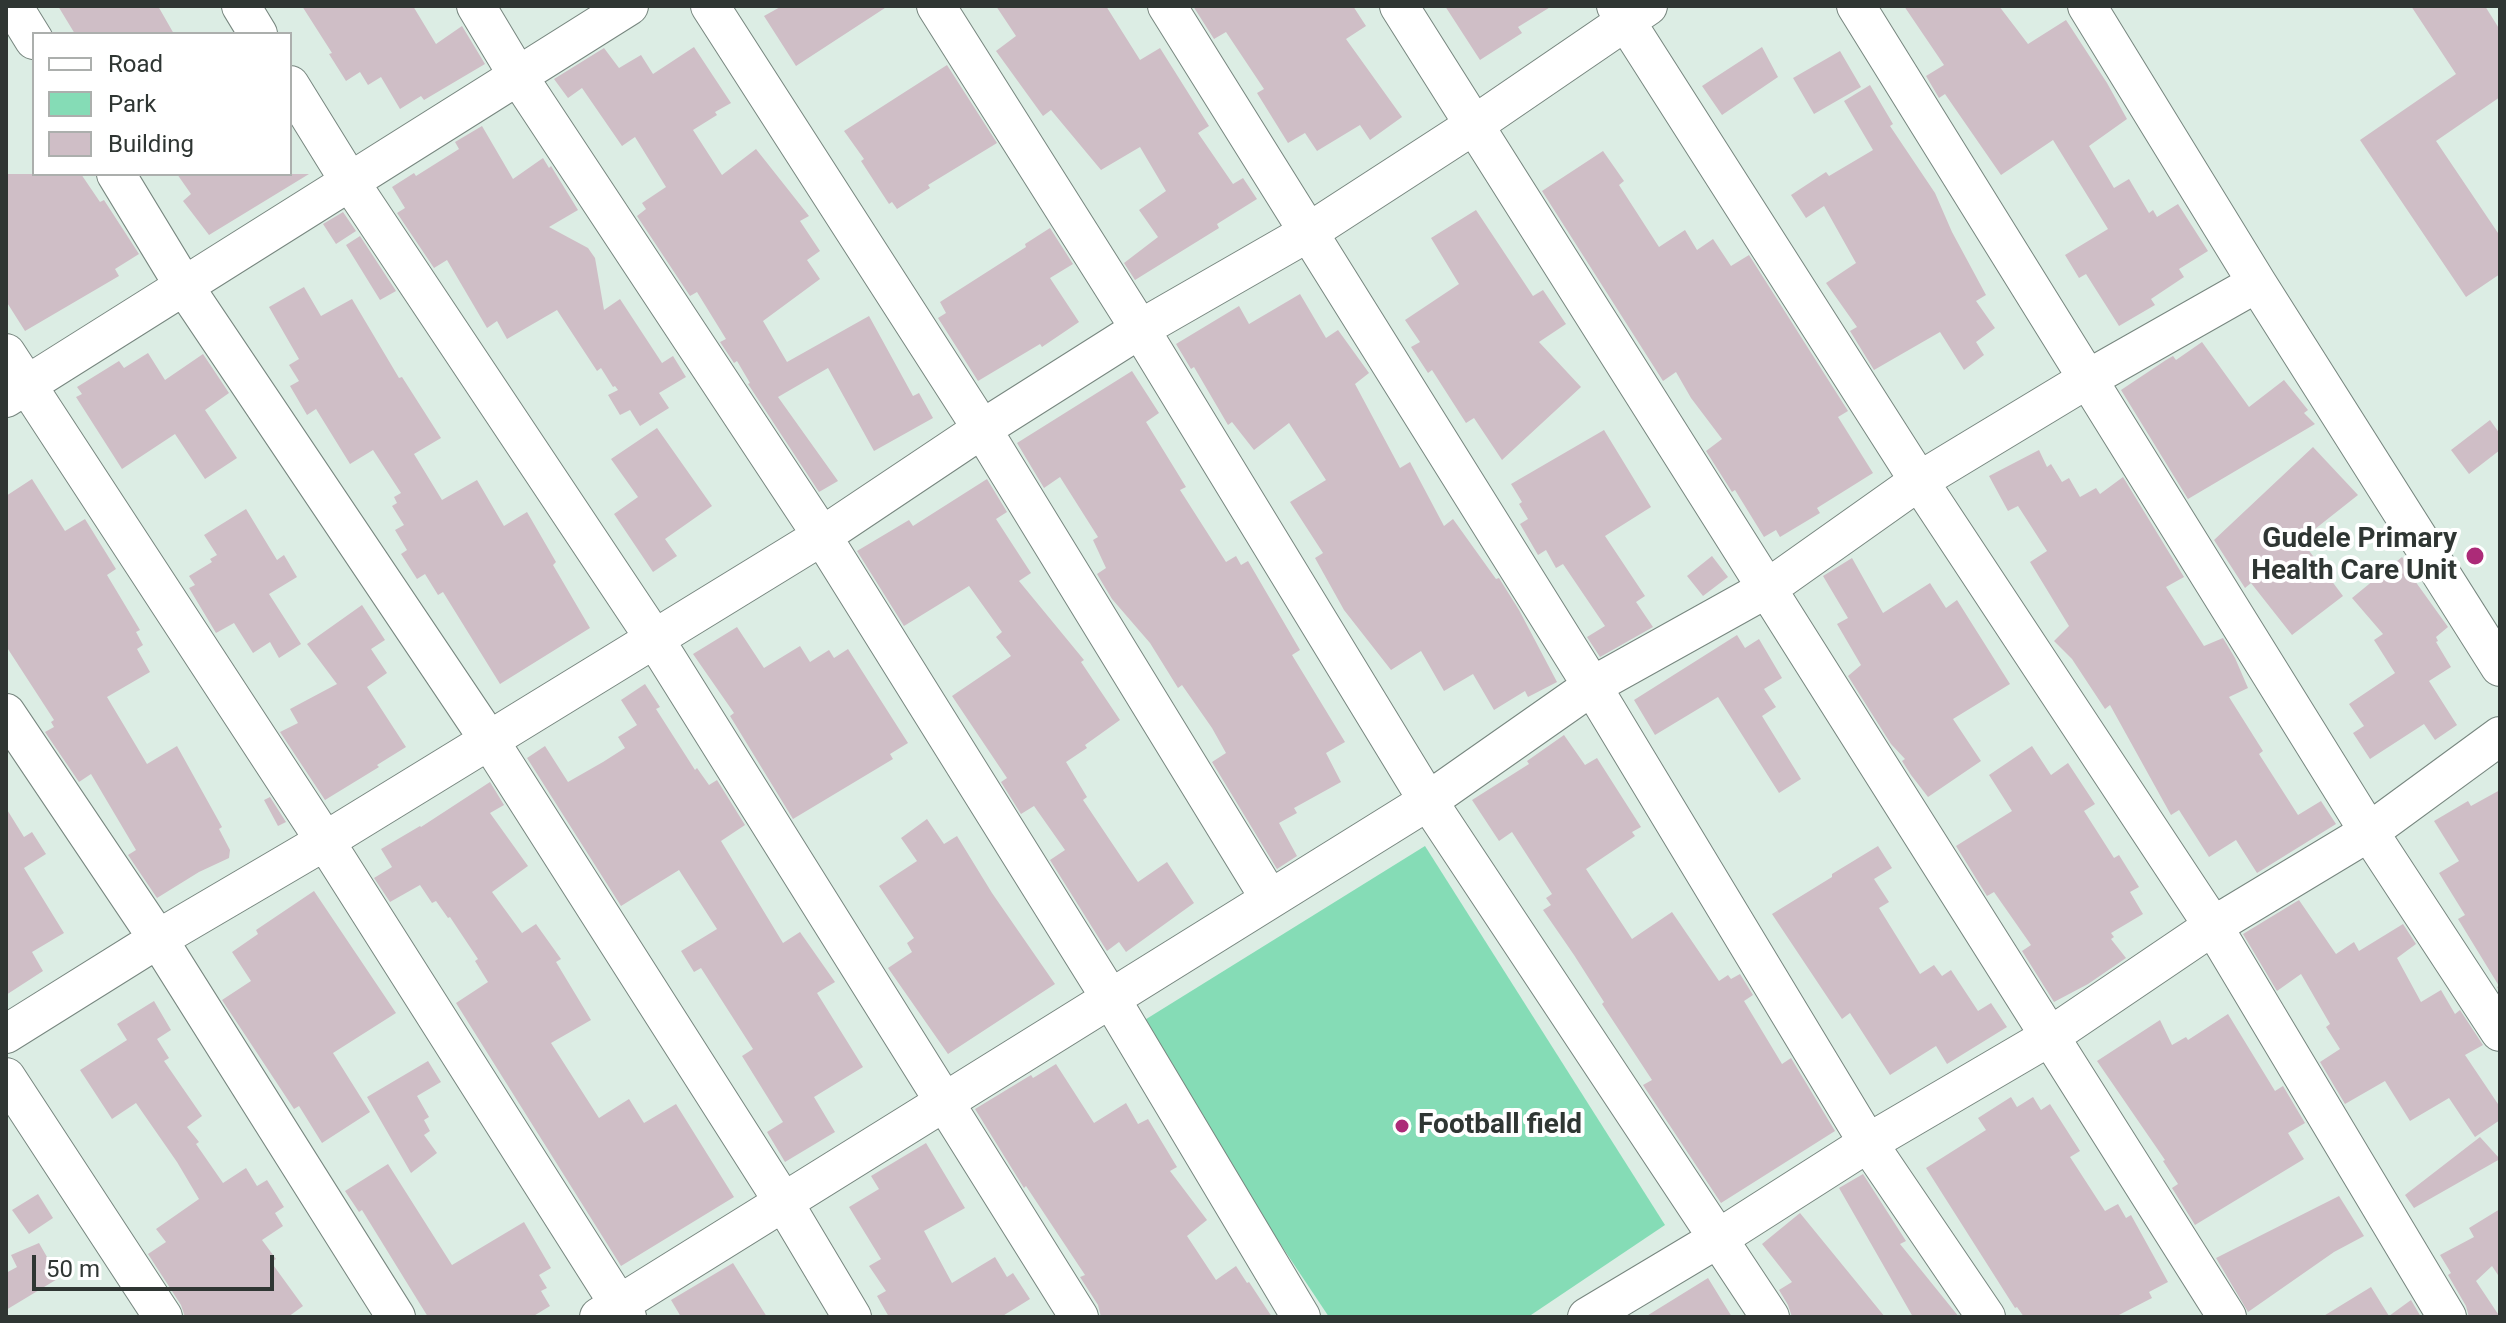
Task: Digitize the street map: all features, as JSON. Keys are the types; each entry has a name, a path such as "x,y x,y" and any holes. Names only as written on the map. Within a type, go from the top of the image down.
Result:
{"street":[{"path":"13,6 32,37"},
{"path":"241,6 257,32"},
{"path":"476,6 518,76 822,536 1111,999 1301,1317"},
{"path":"16,392 629,6"},
{"path":"710,6 982,429 1270,899"},
{"path":"936,6 1140,329 1428,801 1770,1317"},
{"path":"1167,6 1592,686 1868,1143 1986,1317"},
{"path":"1399,6 2227,1317"},
{"path":"1856,6 2369,832 2500,1032"},
{"path":"2087,6 2257,283 2500,667"},
{"path":"6,1034 822,536 1140,329 1309,232 1474,125 1630,11 1919,481 2213,926 2447,1317"},
{"path":"292,88 350,182 654,638 1079,1317"},
{"path":"117,176 184,286 489,740 784,1203 852,1317"},
{"path":"6,353 16,392 325,841 615,1313 784,1203 1428,801 1592,686 1768,588 1919,481 2086,380 2257,283"},
{"path":"6,713 158,939 396,1317"},
{"path":"1587,1317 1868,1143 2049,1037 2213,926 2369,832 2500,736"},
{"path":"6,1077 163,1317"}],"green space":[{"name":"Football field","path":"1425,846 1665,1225 1528,1317 1329,1317 1135,1026"}],"building":[{"path":"58,6 158,6 173,32 74,32"},
{"path":"302,6 413,6 436,44 462,26 485,64 424,100 421,96 400,109 381,77 368,85 360,72 346,81"},
{"path":"782,6 888,6 796,66 764,16"},
{"path":"996,6 1106,6 1140,60 1160,48 1209,126 1198,133 1233,184 1243,178 1257,199 1217,224 1219,228 1135,280 1124,263 1158,237 1139,210 1166,191 1140,147 1101,170 1051,110 1043,116 996,51 1016,36"},
{"path":"1193,6 1353,6 1366,26 1346,39 1402,117 1370,140 1360,125 1317,151 1305,133 1288,143 1257,93 1264,89 1226,32 1214,39"},
{"path":"1445,6 1552,6 1518,27 1522,33 1480,60"},
{"path":"1904,6 1999,6 2028,44 2066,20 2127,119 2089,146 2114,188 2129,179 2149,213 2153,210 2157,217 2178,204 2208,251 2179,269 2184,277 2151,299 2155,305 2119,326 2086,274 2079,278 2065,255 2108,229 2053,140 2001,175 1945,94 1939,98 1926,76 1944,65"},
{"path":"2411,6 2485,6 2500,30 2500,97 2436,141 2500,236 2500,274 2466,297 2360,140 2456,74"},
{"path":"694,47 731,103 693,130 722,175 756,149 809,216 800,221 820,251 807,260 820,279 763,321 787,362 869,316 913,396 919,393 933,418 874,451 828,368 778,397 838,481 819,492 748,384 737,361 734,363 720,342 726,339 697,292 690,296 637,216 646,209 642,203 666,187 635,137 622,146 582,88 568,98 554,79 604,48 619,68 641,55 653,74"},
{"path":"1762,47 1778,77 1722,115 1702,86"},
{"path":"1840,51 1861,87 1814,114 1793,78"},
{"path":"947,65 997,143 928,185 930,188 897,209 892,202 889,204 844,131"},
{"path":"1870,85 1893,124 1890,126 1935,193 1986,295 1976,301 1995,328 1976,342 1984,355 1964,370 1940,332 1874,370 1850,331 1857,327 1826,283 1856,263 1824,206 1806,218 1791,195 1826,172 1829,176 1873,150 1844,101"},
{"path":"482,126 513,179 543,158 549,168 551,166 578,210 549,227 588,248 595,258 604,310 620,299 662,363 673,356 686,377 659,393 669,408 640,426 630,410 620,415 608,395 618,390 601,368 597,371 557,310 507,339 497,321 487,328 447,260 434,268 397,213 405,208 392,187 459,149 455,142"},
{"path":"1603,151 1624,181 1619,185 1659,247 1685,230 1697,250 1713,239 1731,266 1749,255 1848,411 1838,417 1873,473 1817,508 1820,513 1780,537 1776,530 1764,537 1735,490 1732,492 1706,451 1722,439 1676,372 1663,381 1542,191"},
{"path":"6,174 82,176 100,202 104,200 139,254 115,269 119,276 25,331 6,301"},
{"path":"309,174 209,235 183,201 191,194 178,176"},
{"path":"1476,210 1533,296 1543,290 1566,324 1539,342 1581,387 1502,460 1474,418 1466,423 1432,370 1428,373 1411,347 1420,342 1405,320 1459,284 1431,238"},
{"path":"343,212 356,231 336,244 323,224"},
{"path":"1050,228 1073,264 1050,278 1079,322 1042,347 1040,344 978,381 938,318 946,313 940,302"},
{"path":"360,236 396,291 380,300 346,245"},
{"path":"304,287 321,316 352,299 399,378 402,377 441,438 414,454 442,500 477,480 504,526 527,512 556,562 553,565 590,628 500,684 443,592 438,595 425,574 417,579 401,554 407,550 395,530 404,525 392,506 397,503 394,497 401,493 373,450 350,464 316,409 307,415 290,386 299,381 289,365 299,359 269,307"},
{"path":"1300,294 1326,338 1338,330 1369,373 1355,384 1400,468 1410,462 1444,526 1453,519 1496,579 1499,578 1557,682 1528,697 1525,691 1494,710 1473,674 1444,691 1421,651 1391,670 1344,610 1315,558 1323,553 1290,502 1326,480 1289,423 1254,450 1232,422 1228,425 1194,367 1191,369 1176,344 1239,306 1249,324"},
{"path":"2202,342 2249,407 2284,380 2308,410 2304,413 2315,424 2188,499 2121,390 2166,360 2173,356 2176,360"},
{"path":"148,353 165,380 203,354 229,393 205,410 237,458 205,479 175,434 122,469 76,397 82,394 77,387 119,361 124,368"},
{"path":"1132,371 1159,413 1146,422 1186,487 1180,490 1226,562 1236,556 1241,565 1248,561 1300,650 1292,655 1345,742 1326,753 1341,782 1294,808 1297,813 1279,823 1297,856 1277,869 1212,762 1226,753 1212,728 1182,685 1178,688 1150,643 1112,599 1097,574 1106,568 1093,540 1098,537 1060,477 1044,488 1017,443"},
{"path":"2490,420 2500,434 2500,450 2469,474 2451,450"},
{"path":"657,428 712,506 665,539 677,556 653,572 614,514 638,497 611,459"},
{"path":"1604,430 1651,507 1605,536 1645,596 1636,602 1653,627 1600,657 1587,637 1605,626 1563,564 1556,568 1546,550 1538,555 1520,524 1528,519 1511,484"},
{"path":"2313,447 2358,495 2301,540 2343,596 2292,635 2251,583 2245,588 2214,540"},
{"path":"2039,450 2047,467 2051,464 2062,482 2069,478 2080,497 2096,488 2100,494 2123,477 2184,577 2166,587 2204,646 2223,638 2235,658 2248,688 2229,697 2263,751 2259,754 2298,815 2321,801 2336,824 2257,873 2236,840 2209,857 2179,810 2171,815 2110,705 2105,709 2072,659 2054,641 2069,626 2030,562 2047,551 2018,506 2008,511 1989,476"},
{"path":"32,479 65,531 85,519 116,569 107,575 140,630 136,632 143,645 137,649 150,672 107,697 147,764 177,746 222,827 219,829 230,850 229,858 157,898 128,855 136,850 91,774 79,782 45,732 54,727 51,722 54,720 6,646 6,496"},
{"path":"987,479 1007,512 996,519 1031,573 1019,581 1084,660 1081,662 1120,720 1066,762 1087,797 1083,800 1138,882 1167,862 1194,903 1126,952 1119,942 1107,951 1050,860 1065,850 1034,806 1021,814 1001,782 1007,778 952,696 1011,656 996,637 1002,632 969,586 904,626 857,551 909,520 913,526"},
{"path":"246,509 277,560 284,555 297,577 269,594 301,644 279,658 270,642 253,653 234,623 216,633 189,588 195,585 189,576 212,562 210,559 217,555 204,535"},
{"path":"1712,556 1728,577 1703,596 1687,576"},
{"path":"2402,557 2448,627 2436,637 2436,642 2451,667 2429,681 2457,725 2435,740 2424,724 2370,759 2353,733 2364,726 2349,704 2395,673 2374,640 2383,634 2352,598"},
{"path":"1852,558 1883,613 1930,583 1946,608 1957,600 2010,684 1953,719 1981,761 1928,797 1848,676 1861,665 1837,624 1848,618 1823,576"},
{"path":"362,605 385,640 371,649 387,673 367,687 406,747 325,800 280,732 298,723 290,709 337,684 307,644"},
{"path":"737,627 764,668 800,646 810,662 829,650 834,658 848,649 908,743 890,754 893,759 793,819 730,716 734,713 693,654"},
{"path":"1737,635 1745,648 1759,639 1782,678 1764,689 1776,707 1762,716 1801,779 1779,793 1718,697 1655,735 1634,700"},
{"path":"645,684 660,707 656,709 695,770 697,768 709,785 717,780 745,825 721,841 783,943 800,932 835,982 817,993 863,1067 814,1097 835,1132 785,1162 767,1132 783,1122 742,1056 753,1049 701,968 694,972 681,951 717,929 679,870 621,906 527,758 545,746 568,782 603,762 625,748 618,737 637,725 621,700"},
{"path":"1564,735 1585,765 1597,758 1641,827 1632,832 1635,836 1586,869 1632,939 1672,912 1719,981 1728,975 1731,979 1740,974 1753,995 1744,1001 1782,1064 1791,1058 1835,1131 1721,1203 1643,1085 1652,1080 1543,910 1551,905 1546,898 1552,894 1512,832 1499,841 1472,800 1529,764 1527,761"},
{"path":"2032,746 2051,775 2068,763 2095,804 2084,811 2114,858 2119,855 2139,887 2130,892 2143,914 2111,933 2114,937 2111,939 2126,958 2054,1002 2022,951 2031,945 1994,892 1987,896 1956,846 2012,811 1989,775"},
{"path":"490,782 504,805 490,813 528,866 492,892 522,933 536,924 561,959 556,962 591,1020 551,1043 599,1118 629,1099 644,1123 676,1104 734,1197 621,1266 456,1003 488,982 475,961 478,959 450,917 436,901 432,903 420,885 390,902 374,878 392,867 381,849"},
{"path":"2500,790 2500,992 2458,919 2465,915 2439,873 2459,861 2434,821 2468,801 2471,806"},
{"path":"270,797 286,822 278,826 264,800"},
{"path":"6,808 24,837 32,832 46,854 24,868 64,933 32,952 43,971 6,995"},
{"path":"927,819 944,844 957,836 1055,984 948,1054 888,968 912,952 907,943 914,938 879,886 917,861 901,838"},
{"path":"1878,846 1892,868 1874,879 1889,902 1879,908 1920,974 1934,965 1942,976 1951,970 1978,1011 1991,1003 2007,1027 1947,1064 1936,1046 1890,1075 1850,1013 1842,1019 1772,914"},
{"path":"314,891 396,1013 333,1053 370,1112 322,1143 299,1106 294,1109 222,1000 251,981 232,952 258,934 256,930"},
{"path":"2299,900 2336,954 2354,942 2359,951 2403,924 2416,944 2397,958 2421,1002 2441,990 2455,1014 2460,1010 2483,1045 2465,1055 2500,1107 2500,1120 2475,1137 2449,1098 2410,1121 2385,1081 2345,1104 2320,1062 2340,1049 2326,1027 2330,1024 2301,974 2277,991 2243,934"},
{"path":"154,1001 171,1030 157,1039 169,1058 164,1061 202,1116 187,1127 199,1142 196,1144 223,1183 246,1168 257,1186 267,1180 284,1207 275,1213 283,1226 262,1240 276,1259 271,1262 303,1306 288,1317 185,1317 181,1305 148,1254 166,1242 156,1229 199,1199 136,1103 112,1119 80,1070 127,1040 117,1024"},
{"path":"2228,1014 2275,1091 2283,1086 2305,1123 2288,1133 2304,1159 2195,1225 2172,1188 2178,1184 2165,1160 2097,1061 2160,1020 2172,1045 2186,1037 2188,1040"},
{"path":"428,1061 441,1082 417,1096 429,1117 424,1120 430,1131 424,1135 437,1153 411,1173 367,1097"},
{"path":"1056,1064 1094,1123 1126,1103 1138,1124 1148,1119 1177,1167 1170,1171 1207,1220 1187,1236 1216,1280 1236,1266 1272,1317 1101,1317 1098,1305 1080,1277 1085,1275 1026,1186 1024,1188 975,1109 1031,1075 1033,1078"},
{"path":"2011,1097 2017,1107 2033,1097 2041,1110 2050,1104 2080,1151 2070,1157 2105,1211 2118,1204 2126,1218 2131,1215 2168,1282 2149,1292 2152,1298 2115,1317 2024,1317 2015,1308 1926,1168 1986,1130 1978,1118"},
{"path":"2480,1137 2500,1159 2414,1208 2405,1195"},
{"path":"926,1143 965,1208 924,1231 952,1283 995,1257 1007,1277 1013,1273 1030,1299 1001,1317 889,1317 877,1296 886,1291 869,1266 881,1259 849,1207 879,1189 871,1176"},
{"path":"388,1164 452,1265 524,1222 551,1268 539,1275 547,1288 541,1291 550,1306 532,1317 428,1317 362,1210 359,1212 345,1191"},
{"path":"1863,1174 1906,1241 1900,1244 1959,1317 1913,1317 1839,1188"},
{"path":"38,1194 53,1218 29,1234 12,1210"},
{"path":"2339,1196 2364,1236 2334,1252 2248,1312 2216,1258"},
{"path":"2500,1209 2500,1278 2492,1266 2476,1281 2500,1317 2469,1317 2440,1255 2474,1237 2469,1228"},
{"path":"1800,1213 1885,1317 1792,1317 1779,1290 1792,1282 1762,1244"},
{"path":"39,1243 59,1278 6,1310 6,1273 17,1267 11,1255"},
{"path":"733,1263 767,1317 681,1317 671,1300"},
{"path":"1708,1278 1732,1317 1645,1317"},
{"path":"2371,1287 2389,1316 2411,1300 2421,1317 2322,1317"}],"place":[{"name":"Gudele Primary Health Care Unit","path":"2475,556"},
{"name":"Football field","path":"1402,1126"}]}
